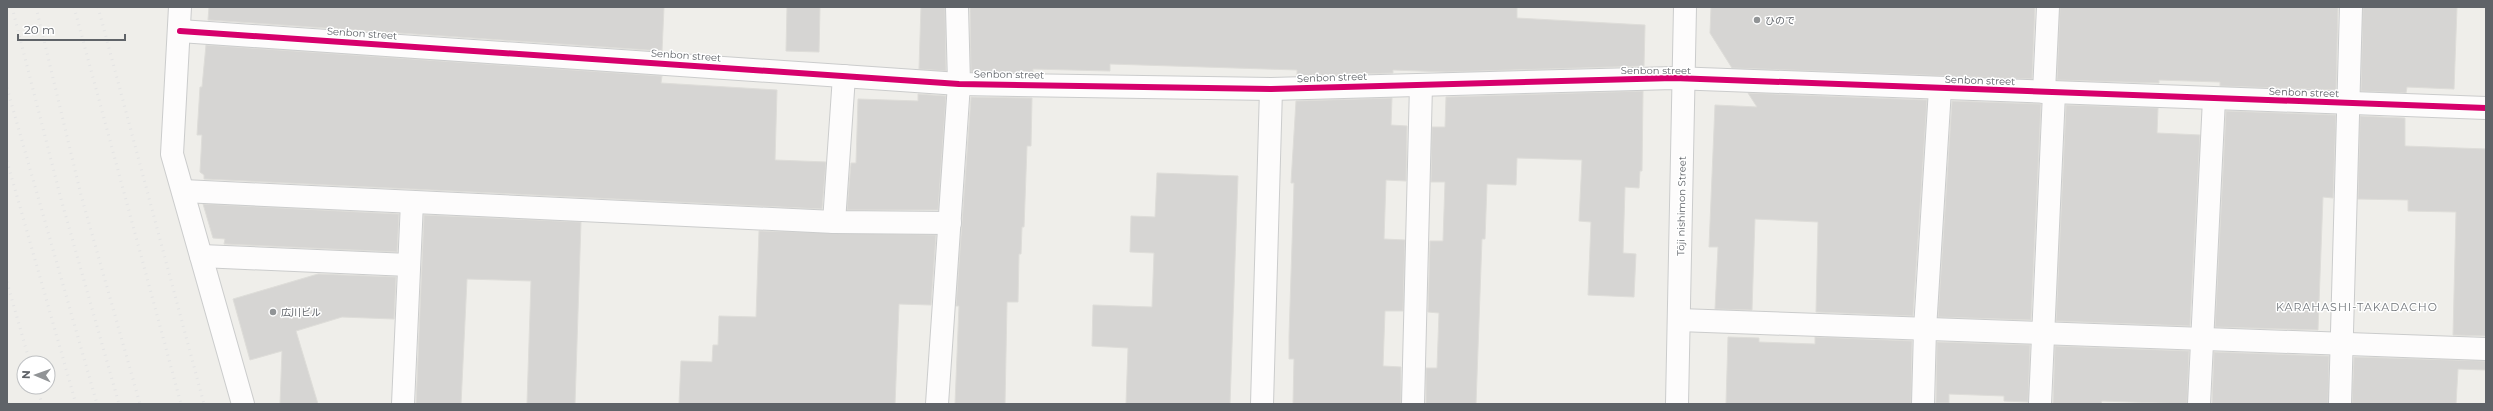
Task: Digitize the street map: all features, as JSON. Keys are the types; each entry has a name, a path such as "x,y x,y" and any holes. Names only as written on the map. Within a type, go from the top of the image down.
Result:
{"street":[{"path":"180,7 180,31 172,154 243,404"},
{"path":"937,404 960,84 957,7"},
{"name":"Tōji nishimon Street","path":"1677,404 1684,7"},
{"path":"2040,404 2049,92 2048,7"},
{"path":"2340,404 2347,103 2351,7"},
{"name":"Senbon street","path":"180,31 960,84 1270,89 1683,79 2486,108"},
{"path":"834,222 844,76"},
{"path":"1413,404 1421,85"},
{"path":"1262,404 1270,89"},
{"path":"1923,404 1925,329 1940,89"},
{"path":"2199,404 2214,99"},
{"path":"183,191 834,222 950,223"},
{"path":"403,404 412,202"},
{"path":"202,256 409,266"},
{"path":"1679,320 2486,350"}],"building":[{"path":"209,7 664,7 662,51 208,20"},
{"path":"787,7 820,7 819,52 786,51"},
{"path":"921,7 945,7 946,71 919,69"},
{"path":"970,7 1517,7 1517,18 1645,25 1644,66 1447,72 1393,70 1393,73 1297,76 1297,70 1110,64 1110,71 1033,69 1033,73 971,72"},
{"path":"1711,7 2035,7 2032,79 1732,68 1710,33"},
{"path":"2060,7 2338,7 2336,90 2220,86 2220,82 2159,80 2159,83 2057,80"},
{"path":"2363,7 2457,7 2454,89 2407,87 2406,93 2361,91"},
{"path":"206,45 662,76 661,83 777,90 775,160 826,162 822,209 204,179 204,175 200,172 202,135 197,135 200,87 202,87"},
{"path":"1643,91 1642,171 1640,171 1639,188 1625,187 1623,253 1636,254 1634,297 1588,295 1591,222 1579,221 1582,160 1517,158 1516,185 1487,184 1485,239 1482,239 1476,404 1426,404 1426,368 1437,368 1439,313 1428,312 1430,241 1443,241 1445,182 1431,182 1432,127 1445,127 1446,97"},
{"path":"1748,93 1927,100 1913,316 1816,312 1818,222 1755,219 1752,310 1715,309 1718,247 1709,247 1715,105 1757,107"},
{"path":"918,94 946,96 938,210 847,210 851,163 856,163 858,99 918,101"},
{"path":"971,97 1032,98 1031,146 1027,146 1024,227 1022,227 1021,254 1019,254 1018,302 1007,302 1005,404 955,404 959,306 956,306"},
{"path":"1392,98 1391,125 1407,126 1406,181 1386,180 1384,239 1405,240 1403,311 1385,311 1383,366 1401,367 1401,404 1293,404 1294,359 1289,359 1289,336 1294,183 1291,183 1296,101"},
{"path":"1952,101 2041,104 2031,320 1938,317"},
{"path":"2066,105 2158,108 2157,133 2200,135 2190,326 2056,321"},
{"path":"2226,111 2336,115 2333,198 2323,197 2318,330 2215,327"},
{"path":"2360,116 2405,118 2405,146 2486,149 2486,336 2453,335 2456,212 2408,211 2408,200 2358,199"},
{"path":"1157,173 1238,176 1230,404 1126,404 1128,348 1092,346 1093,305 1152,307 1154,253 1130,252 1131,216 1155,217"},
{"path":"203,204 399,214 397,252 224,244 225,239 213,238"},
{"path":"424,215 581,222 575,404 527,404 531,281 467,279 461,404 416,404"},
{"path":"759,231 936,235 931,305 899,304 895,404 679,404 681,361 712,362 713,345 718,345 719,316 756,317"},
{"path":"318,274 396,277 394,319 342,317 296,331 318,404 280,404 282,351 250,360 233,299"},
{"path":"1728,337 1759,338 1759,342 1815,344 1815,337 1912,341 1911,404 1726,404"},
{"path":"1937,342 2030,345 2028,402 2004,401 2004,396 1949,394 1949,403 1936,403"},
{"path":"2055,346 2189,351 2187,404 2102,401 2101,404 2053,404"},
{"path":"2214,352 2329,356 2328,404 2212,404"},
{"path":"2354,357 2486,361 2486,370 2458,369 2456,404 2352,404"}],"railway":[{"path":"12,7 61,199 119,404"},
{"path":"36,7 81,195 140,404"},
{"path":"74,7 181,404"},
{"path":"98,7 204,404"},
{"path":"7,88 97,404"},
{"path":"7,161 76,404"},
{"path":"7,282 28,355"},
{"path":"39,395 42,404"}],"cycle path":[{"path":"180,31 959,84 1271,89 1674,78 2486,108"}],"place":[{"name":"ひので","path":"1757,20"},
{"name":"広川ビル","path":"273,312"}],"district":[{"name":"KARAHASHI-TAKADACHO","path":"2357,307"}]}
